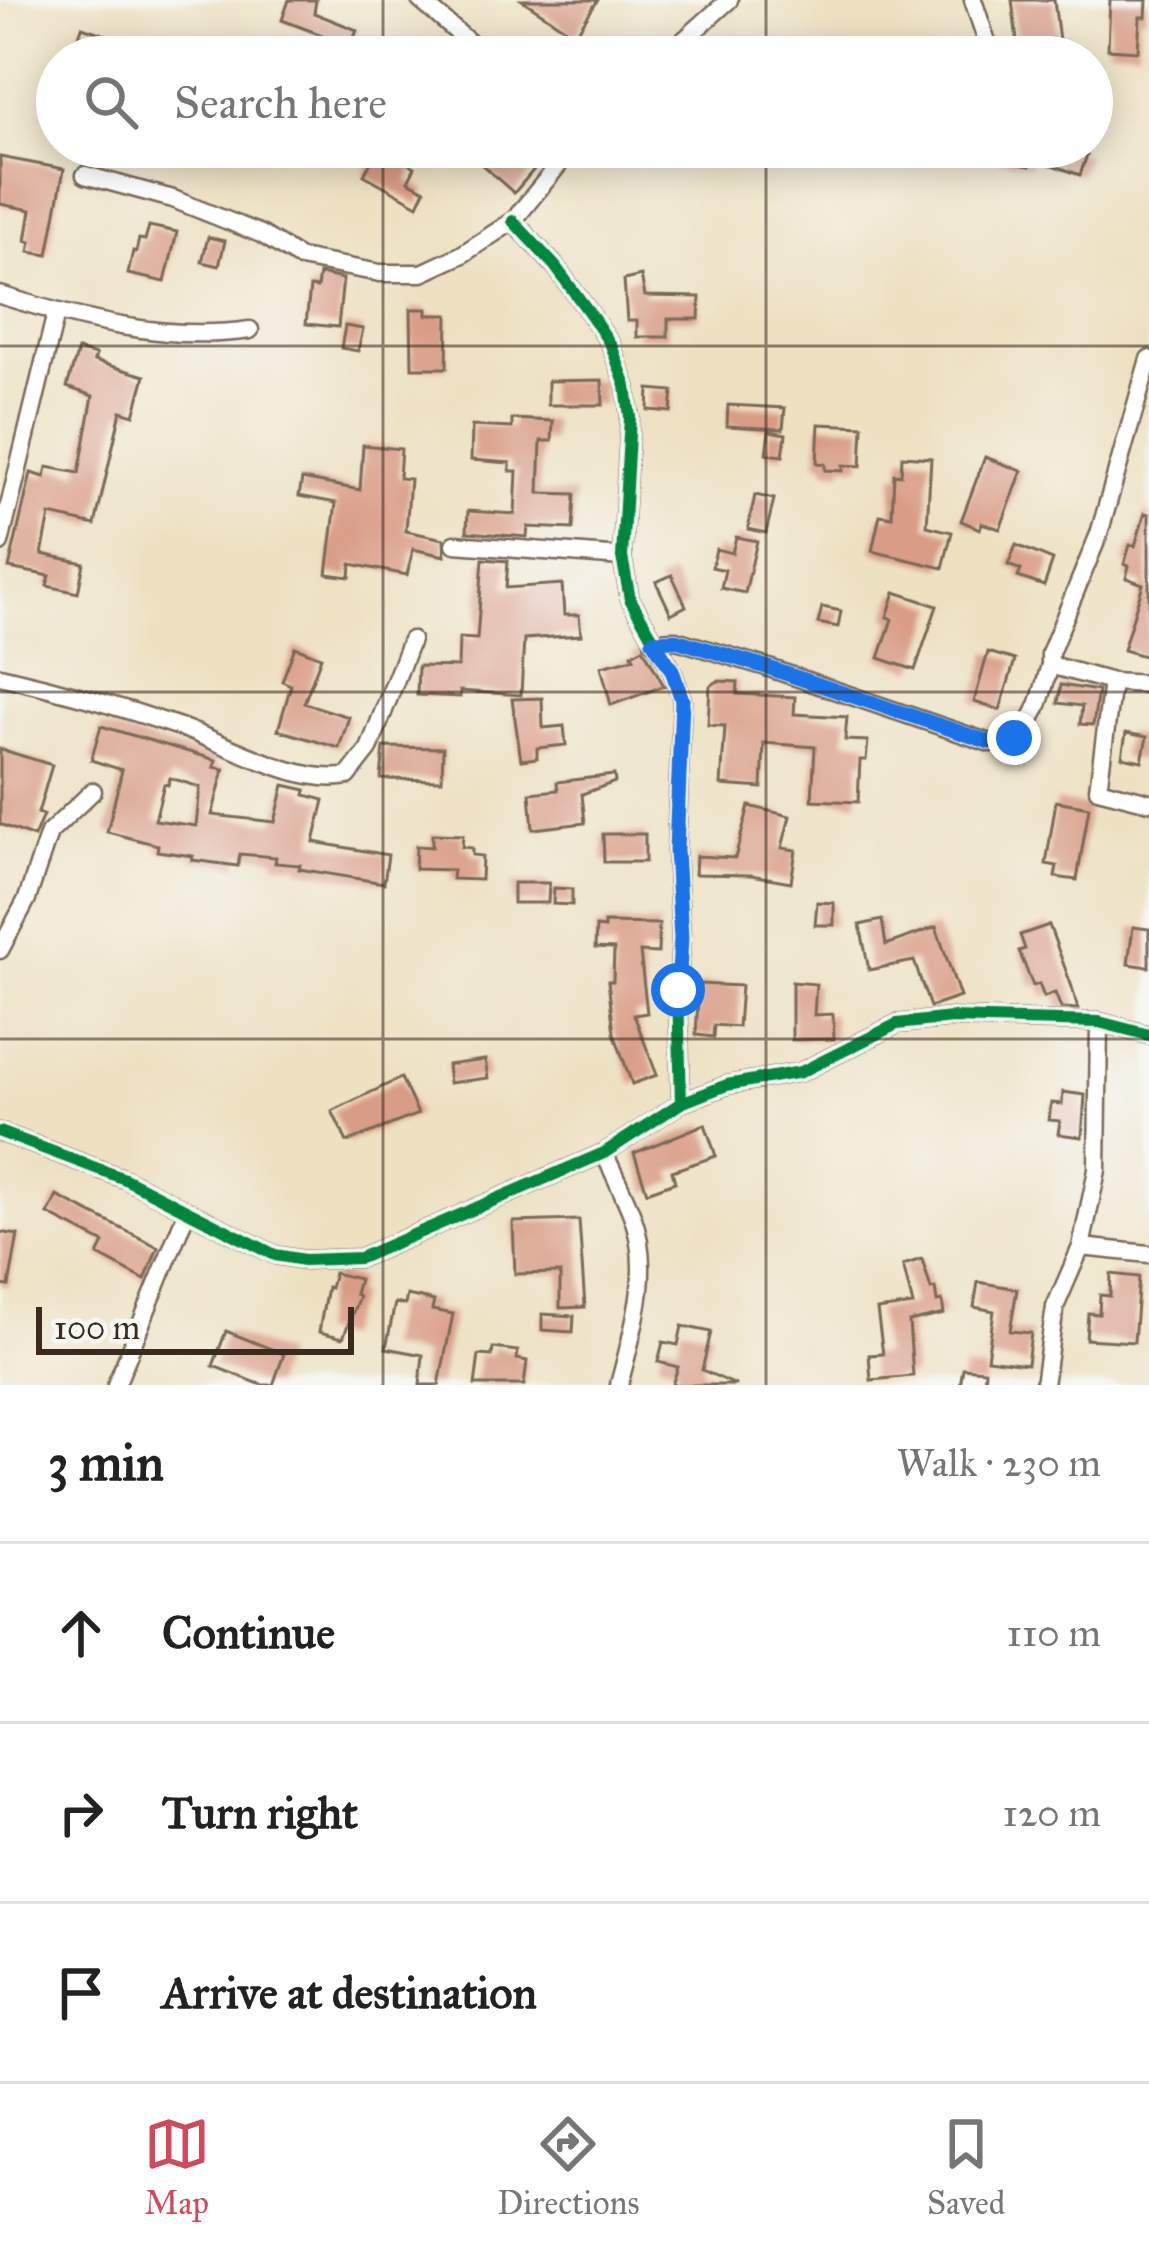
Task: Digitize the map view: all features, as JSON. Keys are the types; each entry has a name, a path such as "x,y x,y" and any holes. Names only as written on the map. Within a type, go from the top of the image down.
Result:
{"street":[{"path":"420,0 462,36"},
{"path":"689,36 729,0"},
{"path":"973,0 985,36"},
{"path":"85,175 173,199 261,234 300,258 380,273 422,273 513,221 556,168"},
{"path":"513,221 555,266 611,345 626,386 630,417 622,556 630,599 672,670 682,700 676,850 681,1103"},
{"path":"0,295 56,313 190,335 250,330"},
{"path":"0,543 56,313"},
{"path":"653,641 676,640 766,667 989,742 1014,738 1036,714 1050,653 1100,534 1149,359"},
{"path":"455,544 622,556"},
{"path":"0,676 68,692 306,775 331,779 348,776 369,749 411,640"},
{"path":"1050,665 1112,682 1149,684"},
{"path":"1112,682 1098,788 1149,802"},
{"path":"0,950 27,899 49,832 93,791"},
{"path":"0,1132 125,1179 275,1255 304,1260 360,1258 604,1153 681,1103 727,1085 801,1072 896,1024 952,1018 1099,1022 1149,1035"},
{"path":"1044,1385 1055,1307 1082,1247 1097,1170 1099,1022"},
{"path":"604,1153 633,1216 641,1274 638,1314 619,1385"},
{"path":"116,1385 187,1211"},
{"path":"1082,1247 1149,1254"}],"building":[{"path":"289,0 316,0 314,13 357,30 355,36 324,36 282,20"},
{"path":"522,0 598,0 575,35"},
{"path":"1012,0 1054,0 1058,36 1016,36"},
{"path":"1110,0 1147,0 1146,17 1140,17 1138,51 1113,49 1113,36 1109,36"},
{"path":"82,27 109,36 79,36"},
{"path":"0,157 36,164 36,168 64,169 48,255 29,252 31,210 0,204"},
{"path":"368,168 414,168 408,181 425,190 418,205 364,175"},
{"path":"486,168 535,168 514,193"},
{"path":"149,226 177,232 165,282 128,274 133,251 139,239 145,240"},
{"path":"208,237 225,241 219,266 202,262"},
{"path":"319,274 343,279 338,327 306,324 310,287 317,288"},
{"path":"641,276 645,296 700,297 699,319 668,319 668,337 637,337 637,321 627,321 624,280"},
{"path":"411,309 448,315 447,368 412,368"},
{"path":"345,326 363,329 358,351 341,348"},
{"path":"78,350 96,355 94,361 145,376 134,415 121,411 95,525 50,515 42,554 84,563 78,593 47,586 50,576 9,568 31,473 45,477 47,467 79,473 93,396 67,387"},
{"path":"602,380 603,405 548,405 548,381"},
{"path":"649,389 673,391 671,412 648,410"},
{"path":"728,405 785,408 783,429 727,426"},
{"path":"512,419 553,421 552,441 541,441 539,493 575,494 573,529 528,527 527,537 467,532 468,511 515,514 517,471 510,471 510,463 471,460 472,426 512,428"},
{"path":"819,424 863,426 861,466 825,470 825,464 817,463"},
{"path":"769,431 786,434 783,456 766,454"},
{"path":"363,445 401,449 399,478 410,479 406,531 444,539 445,556 413,549 407,575 351,564 350,577 327,574 336,503 299,496 302,479 360,490"},
{"path":"902,456 931,458 927,526 952,532 943,568 872,551 880,515 892,517 894,474 901,475"},
{"path":"985,457 1022,471 1000,529 982,523 980,529 961,521"},
{"path":"755,495 774,499 766,533 748,529"},
{"path":"1145,513 1149,514 1149,648 1144,656 1123,650 1143,584 1126,578 1129,566 1124,564"},
{"path":"736,537 757,541 745,593 721,588 725,570 712,567 716,549 732,553"},
{"path":"1016,545 1053,560 1044,586 1018,577 1021,570 1008,565"},
{"path":"483,559 508,561 506,588 562,584 564,615 579,615 581,635 524,639 521,695 460,691 460,697 417,695 418,666 458,667 459,638 477,639"},
{"path":"672,575 686,606 671,614 656,582"},
{"path":"895,592 937,606 915,670 879,658"},
{"path":"822,607 841,611 838,627 818,623"},
{"path":"295,647 321,657 304,703 349,717 339,748 278,730 291,685 282,681"},
{"path":"643,648 664,686 611,705 601,666 634,658 632,654"},
{"path":"988,652 1015,660 1000,710 974,702"},
{"path":"718,681 738,682 737,694 795,697 794,714 847,717 845,740 868,741 866,760 860,760 858,802 812,800 815,747 764,743 762,788 721,785 725,726 708,725 710,686"},
{"path":"1061,685 1098,691 1093,725 1080,724 1082,706 1058,703"},
{"path":"542,698 543,728 564,726 566,745 537,748 537,758 521,760 512,699"},
{"path":"101,726 216,760 214,767 224,769 212,815 275,822 284,785 306,790 305,795 324,800 314,842 388,855 384,883 299,869 300,865 275,863 276,857 240,854 238,866 192,860 193,856 157,851 158,845 107,832 122,770 91,760","holes":["170,778 200,787 196,826 155,820 164,784"]},
{"path":"1126,733 1147,737 1142,761 1122,757"},
{"path":"384,747 443,748 442,780 381,779"},
{"path":"0,749 52,765 34,837 0,824"},
{"path":"614,775 615,782 582,794 585,823 533,829 530,793 558,790 557,782"},
{"path":"1056,801 1089,807 1077,880 1055,877 1057,866 1046,864"},
{"path":"749,806 790,816 782,848 796,850 791,882 751,875 695,874 696,856 735,858"},
{"path":"432,834 463,835 462,847 482,856 481,880 452,879 453,870 415,869 416,846 432,847"},
{"path":"603,834 645,834 645,862 604,862"},
{"path":"513,883 549,883 548,903 513,903"},
{"path":"554,888 572,889 572,905 553,904"},
{"path":"817,902 834,903 834,925 815,925"},
{"path":"882,920 886,945 936,927 960,997 930,1007 914,961 869,970 860,925"},
{"path":"604,923 659,924 658,953 640,952 647,1013 634,1015 657,1075 632,1084 614,1033 608,981 613,981 614,949 595,948 596,927 604,928"},
{"path":"1049,925 1078,1009 1061,1008 1055,993 1044,997 1039,984 1033,986 1019,951 1025,949 1020,935"},
{"path":"1133,927 1149,929 1149,967 1128,964"},
{"path":"792,982 816,984 814,1015 833,1014 834,1039 792,1040"},
{"path":"699,984 741,986 738,1027 714,1025 713,1037 696,1035"},
{"path":"485,1060 488,1078 449,1083 447,1065"},
{"path":"401,1078 418,1114 347,1142 332,1111"},
{"path":"1063,1092 1085,1095 1082,1137 1058,1134 1060,1121 1049,1120 1051,1103 1062,1104"},
{"path":"705,1124 716,1156 672,1171 675,1182 647,1192 634,1153"},
{"path":"57,1196 158,1247 145,1280 98,1255 104,1243 48,1214"},
{"path":"579,1220 585,1307 560,1308 560,1273 515,1274 513,1222"},
{"path":"0,1232 18,1235 9,1286 0,1285"},
{"path":"922,1259 944,1314 909,1322 913,1376 871,1380 869,1355 883,1354 877,1310 913,1305 903,1265"},
{"path":"334,1273 359,1279 355,1294 359,1296 343,1338 319,1332"},
{"path":"1111,1274 1139,1277 1134,1342 1086,1339 1088,1313 1099,1314 1100,1295 1110,1296"},
{"path":"978,1282 1017,1289 1010,1331 1031,1333 1027,1364 987,1359 994,1311 974,1307"},
{"path":"407,1295 434,1301 432,1310 453,1314 439,1385 420,1385 423,1355 386,1348 395,1303 405,1305"},
{"path":"542,1314 574,1316 573,1332 542,1330"},
{"path":"682,1326 711,1332 702,1370 736,1385 672,1385 678,1367 658,1362 663,1342 678,1345"},
{"path":"226,1331 284,1354 273,1385 213,1366"},
{"path":"493,1348 518,1351 517,1359 527,1361 524,1385 475,1385 479,1355 492,1356"},
{"path":"963,1368 985,1370 984,1385 960,1385"}],"cycle path":[{"path":"513,221 591,315 611,345 626,386 630,417 622,557 630,599 672,670 682,700 676,850 681,1103"},
{"path":"0,1132 125,1179 275,1255 304,1260 360,1258 604,1153 681,1103 727,1085 801,1072 897,1024 952,1018 1099,1022 1149,1035"}],"route":[{"path":"678,990 681,938 676,850 682,700 672,670 653,641 676,640 766,667 989,742 1014,738"}]}
